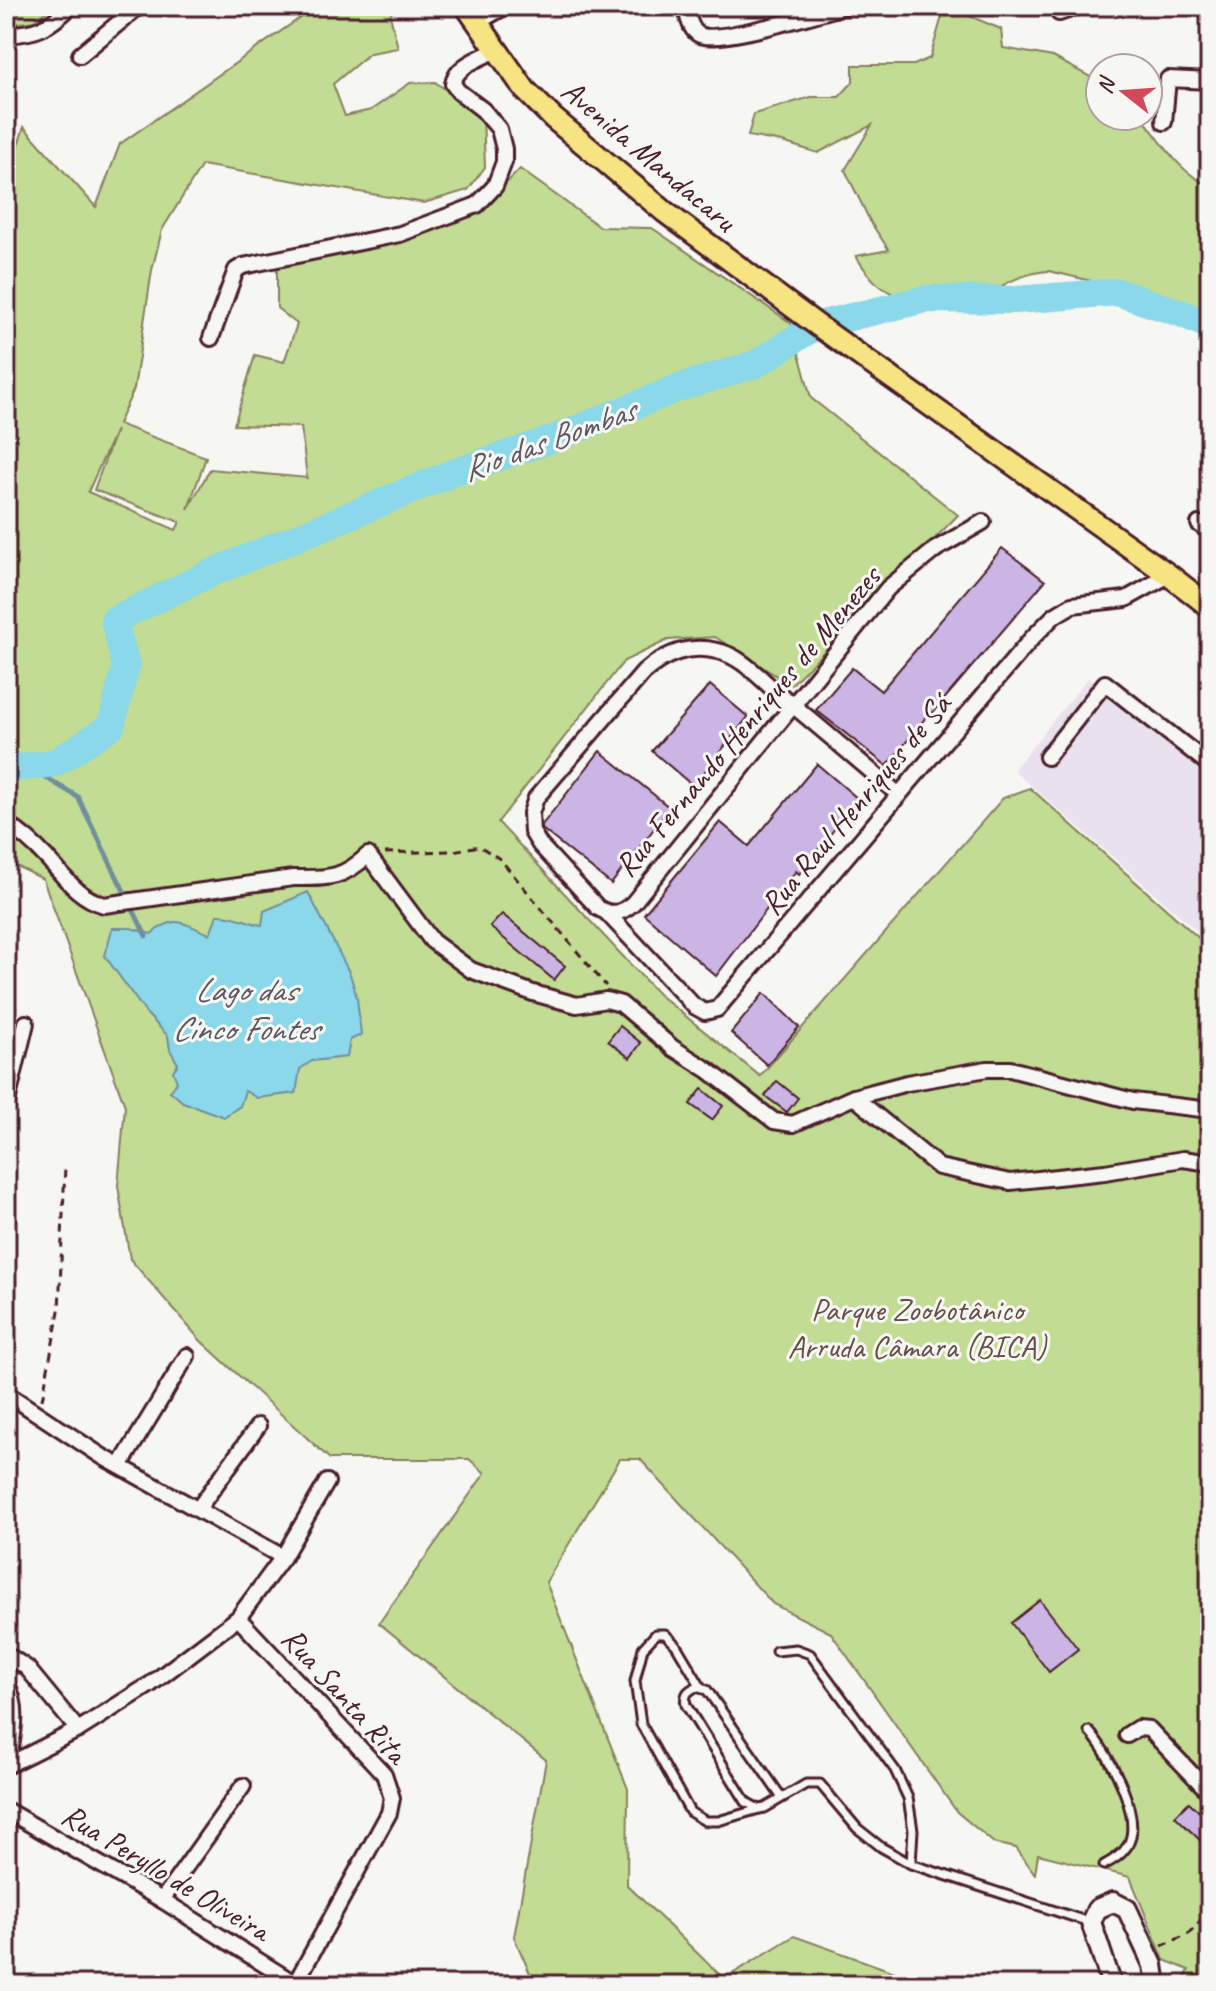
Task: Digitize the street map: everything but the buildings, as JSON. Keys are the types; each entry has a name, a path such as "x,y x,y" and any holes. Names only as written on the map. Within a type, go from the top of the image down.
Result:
{"main road":[{"name":"Avenida Mandacaru","path":"471,14 525,90 553,118 665,212 1210,607"}],"street":[{"path":"6,35 42,30 71,6"},
{"path":"471,14 506,6"},
{"path":"685,6 691,25 699,35 709,37 743,33 845,6"},
{"path":"1059,13 1080,6"},
{"path":"80,55 131,8"},
{"path":"211,338 236,270 243,266 400,234 477,205 495,186 504,162 504,149 499,129 453,84 454,76 460,69 496,50"},
{"path":"1164,122 1168,79 1210,81"},
{"name":"Rua Fernando Henriques de Menezes","path":"607,913 616,914 633,903 888,588 936,549 983,522"},
{"name":"Rua Raul Henriques de Sá","path":"607,913 694,1006 705,1012 717,1009 1054,616 1072,605 1126,599 1169,575"},
{"path":"607,913 598,908 540,845 532,832 531,813 536,798 644,672 661,657 699,648 720,651 738,660 899,795"},
{"path":"1047,757 1105,683 1210,765"},
{"path":"6,823 23,834 76,891 104,905 293,878 324,880 355,867 368,855 432,941 471,970 533,993 577,1005 606,1000 621,1004 673,1048 708,1070 774,1121 793,1124 854,1097 907,1083 987,1069 1010,1069 1133,1101 1210,1110"},
{"path":"6,1106 26,1023"},
{"path":"854,1097 939,1167 1010,1182 1105,1172 1183,1159 1210,1163"},
{"path":"120,1466 187,1356"},
{"path":"6,1393 120,1466 283,1557"},
{"path":"198,1509 258,1426"},
{"path":"7,1765 78,1730 151,1684 238,1618 283,1557 327,1482"},
{"name":"Rua Santa Rita","path":"238,1618 384,1774 392,1798 389,1813 296,1984"},
{"path":"6,1654 27,1668 78,1730"},
{"path":"6,1683 12,1693 15,1721 7,1765"},
{"path":"1127,1735 1138,1728 1149,1729 1210,1793"},
{"path":"162,1900 243,1786"},
{"name":"Rua Peryllo de Oliveira","path":"6,1810 162,1900 296,1984"},
{"path":"1112,1985 1091,1922 1097,1909 1113,1902 1123,1905 1148,1953 1156,1985"}],"lane":[{"path":"782,1798 714,1700 701,1687 676,1645 665,1634 656,1634 643,1648 635,1681 641,1724 690,1812 705,1821 718,1821 765,1808 806,1784 820,1784 857,1828 881,1847 911,1864 1091,1922"},
{"path":"776,1651 796,1649 810,1654 895,1770 908,1798 913,1830 911,1864"},
{"path":"701,1687 689,1690 686,1705 746,1802 759,1809"},
{"path":"1089,1731 1104,1751 1125,1795 1132,1829 1128,1845 1119,1857 1104,1865"}],"path":[{"path":"368,855 453,851 479,846 500,859 565,933 621,1004"},
{"path":"38,1416 59,1311 65,1166"},
{"path":"1148,1953 1190,1933 1210,1909"}],"shaded area":[{"path":"1088,678 1210,772 1210,942 1013,770"}],"green space":[{"path":"13,6 53,6 35,21 13,24"},
{"name":"Parque Zoobotânico Arruda Câmara (BICA)","path":"317,6 397,6 390,15 398,48 370,53 333,84 345,116 371,110 410,83 435,82 483,116 485,167 468,190 424,203 202,165 162,230 152,270 134,389 118,424 206,457 188,509 210,469 307,478 301,427 234,425 255,355 284,362 297,324 277,308 277,268 403,240 476,214 520,169 600,227 652,228 791,323 811,398 958,515 791,685 715,637 668,640 624,661 498,822 658,994 760,1076 1003,798 1030,788 1210,948 1210,1985 1182,1985 1189,1970 1164,1960 1130,1877 1038,1854 1035,1874 1016,1848 994,1843 957,1812 831,1633 773,1604 640,1459 620,1459 546,1582 628,1789 627,1885 724,1979 794,1936 897,1973 876,1985 535,1985 514,1937 546,1760 379,1623 485,1473 469,1459 330,1459 201,1341 130,1259 118,1186 125,1106 43,879 6,861 6,182 24,127 96,207 120,144","holes":["116,430 94,490 180,522 176,530 88,492"]},
{"path":"945,6 1001,29 1003,48 1053,57 1084,73 1084,132 1153,132 1188,173 1210,186 1210,312 1049,271 1029,274 963,305 946,309 927,308 905,300 876,283 856,256 889,250 871,223 845,170 872,125 818,153 748,136 754,114 811,97 839,97 853,82 853,65 914,65 930,58"}],"water":[{"name":"Lago das Cinco Fontes","path":"308,892 350,974 357,998 361,1035 350,1040 347,1057 312,1061 300,1069 296,1093 257,1098 245,1091 240,1106 224,1117 183,1102 170,1091 177,1082 173,1071 178,1064 170,1050 168,1036 146,1013 105,956 112,928 131,928 151,934 168,924 180,922 210,934 217,915 262,925 264,911"}],"waterway":[{"name":"Rio das Bombas","path":"6,769 55,763 111,726 126,666 114,620 211,573 455,472 553,439 678,388 756,364 817,325 926,299 1016,300 1117,292 1210,326"},
{"path":"27,766 78,797 146,936"}]}
